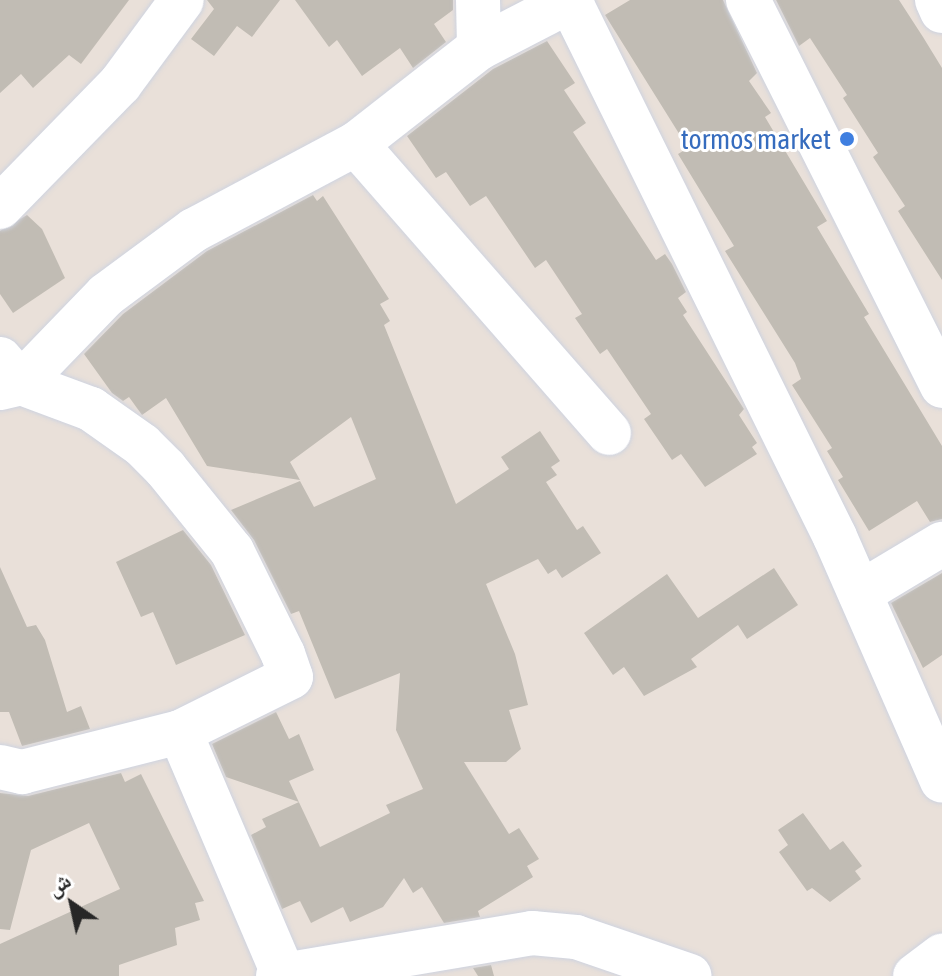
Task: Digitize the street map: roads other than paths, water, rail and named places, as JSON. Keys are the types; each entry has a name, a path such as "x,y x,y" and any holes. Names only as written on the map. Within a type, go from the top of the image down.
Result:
{"street":[{"path":"0,207 120,84 182,0"},
{"path":"478,0 479,48"},
{"path":"0,767 22,772 180,732 291,677 283,654 232,551 165,468 142,445 91,409 7,376 106,295 194,230 356,144 479,48 571,0 860,593 942,781"},
{"path":"748,0 942,386"},
{"path":"937,0 942,11"},
{"path":"356,144 609,433"},
{"path":"860,593 942,544"},
{"path":"180,732 280,975 532,933 576,937 690,976"},
{"path":"915,976 942,956"}],"place":[{"name":"tormos market","path":"847,139"}]}
